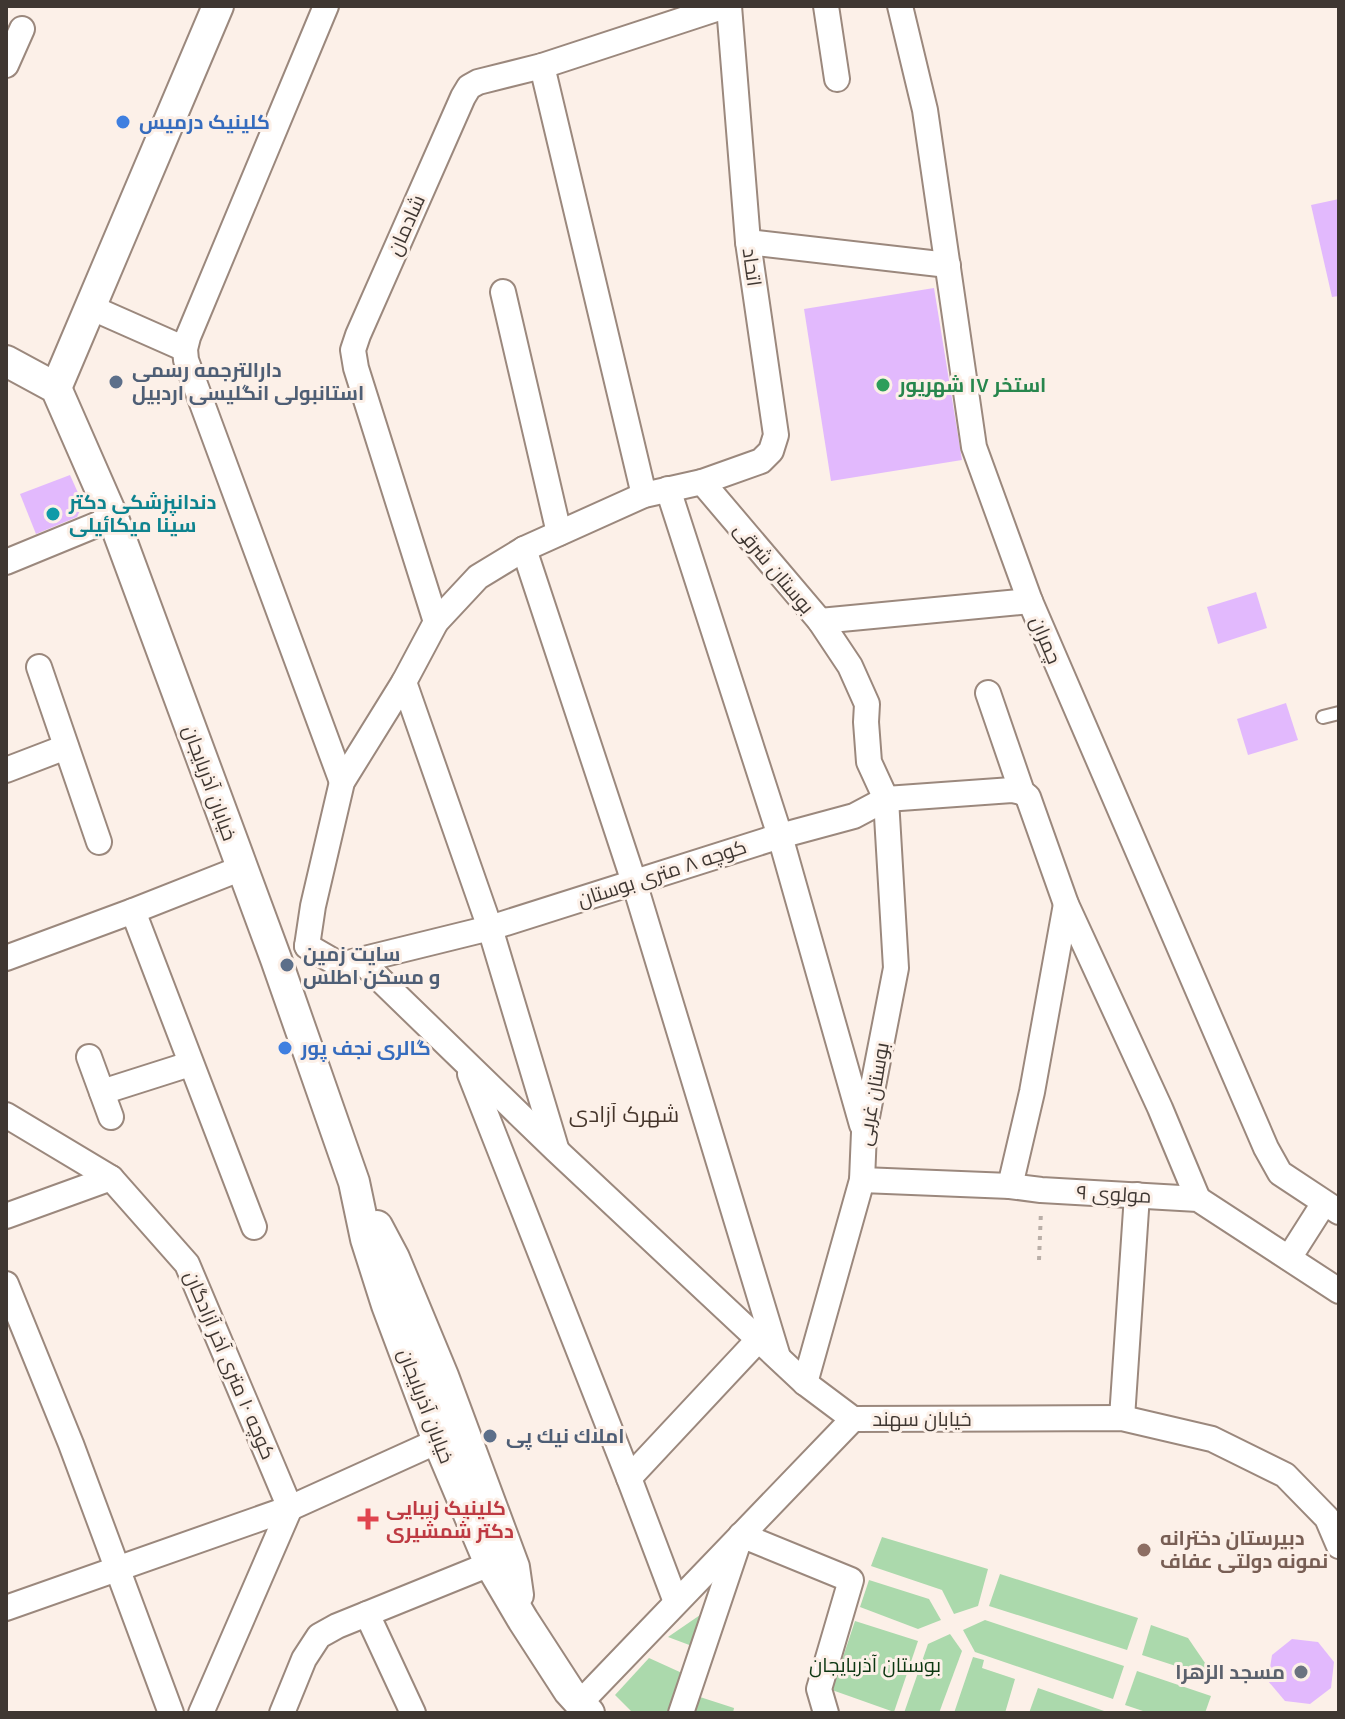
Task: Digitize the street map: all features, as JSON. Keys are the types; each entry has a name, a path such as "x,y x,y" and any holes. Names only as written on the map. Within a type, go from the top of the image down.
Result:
{"street":[{"path":"6,361 56,388 218,6"},
{"path":"326,6 185,349 186,360 342,782"},
{"name":"شادمان","path":"436,622 353,350 463,97 469,87 478,82 542,66 727,6"},
{"name":"اتحاد","path":"702,482 761,461 771,451 776,435 748,242 727,6"},
{"path":"826,6 837,79"},
{"name":"چمران","path":"900,6 925,110 974,447 1030,601 1266,1148 1280,1173 1332,1207"},
{"path":"6,65 22,29"},
{"path":"542,66 656,492 780,836 864,1132"},
{"path":"748,242 948,265"},
{"path":"503,292 559,533"},
{"path":"90,307 185,349"},
{"name":"خیابان آذربایجان","path":"56,388 113,518 276,959 354,1182 366,1239 387,1305 438,1441 490,1564 523,1620 584,1709"},
{"path":"276,959 307,946 313,906 342,782 404,682 436,622 478,577 524,549 656,492 702,482"},
{"name":"بوستان شرقی","path":"702,482 820,621 850,666 867,704 869,762 886,799"},
{"path":"8,555 113,518"},
{"path":"524,549 634,882 778,1357"},
{"path":"820,621 1030,601"},
{"path":"39,667 99,842"},
{"path":"404,682 490,928 556,1150"},
{"path":"988,693 1022,792 1028,797 1066,904 1160,1108 1198,1199"},
{"path":"6,770 66,747"},
{"name":"کوچه ۸ متری بوستان","path":"307,946 340,965 490,928 780,836 854,816 886,799 1012,790 1022,792"},
{"name":"بوستان غربی","path":"805,1383 862,1180 864,1132 896,968 886,799"},
{"path":"6,958 242,868"},
{"path":"1010,1186 1032,1092 1066,904"},
{"path":"133,911 254,1227"},
{"path":"360,960 556,1150 805,1383 853,1419"},
{"path":"89,1057 111,1117"},
{"path":"102,1092 190,1064"},
{"path":"466,1064 676,1602"},
{"name":"کوچه ۱۰ متری آخر آزادگان","path":"6,1115 111,1178 187,1264 290,1508"},
{"path":"6,1216 111,1178"},
{"name":"مولوی ۹","path":"862,1180 1198,1199 1339,1291"},
{"name":"خیابان آذربایجان","path":"354,1182 394,1258 443,1376 514,1567 523,1620"},
{"path":"1122,1418 1137,1195"},
{"path":"1289,1258 1332,1207"},
{"path":"6,1284 71,1444 171,1713"},
{"path":"629,1478 759,1339"},
{"name":"خیابان سهند","path":"584,1709 676,1602 853,1419 1122,1418 1212,1439 1285,1475 1327,1518 1339,1546"},
{"path":"6,1608 290,1508 438,1441"},
{"path":"201,1713 290,1508"},
{"path":"681,1713 741,1535 851,1580 819,1689 826,1713"},
{"path":"282,1713 304,1659 319,1636 490,1564"},
{"path":"367,1614 413,1713"}],"lane":[{"path":"1323,717 1339,713"}],"path":[{"path":"1039,1260 1041,1190"}],"green space":[{"name":"بوستان آذربایجان","path":"882,1537 988,1569 978,1606 954,1614 942,1590 871,1566"},
{"path":"1000,1574 1138,1618 1127,1650 989,1606"},
{"name":"بوستان آذربایجان","path":"869,1580 929,1599 941,1620 918,1629 860,1607"},
{"path":"703,1613 692,1646 668,1637"},
{"name":"بوستان آذربایجان","path":"985,1620 1124,1666 1113,1699 975,1652 963,1630"},
{"name":"بوستان آذربایجان","path":"855,1621 918,1641 894,1712 832,1690"},
{"path":"1151,1625 1188,1638 1216,1679 1142,1655"},
{"name":"بوستان آذربایجان","path":"950,1634 962,1651 939,1713 904,1713 928,1644"},
{"name":"بوستان آذربایجان","path":"973,1657 984,1660 982,1668 1015,1679 1005,1713 954,1713"},
{"path":"649,1658 682,1673 667,1713 633,1713 615,1695"},
{"path":"1137,1671 1211,1696 1205,1713 1149,1713 1125,1705"},
{"path":"1038,1688 1107,1712 1029,1713"},
{"path":"700,1697 734,1708 733,1713 693,1713"}],"building":[{"path":"1339,199 1339,296 1332,297 1311,205"},
{"name":"استخر ١٧ شهریور","path":"934,288 962,460 831,481 804,309"},
{"name":"دندانپزشکی دکتر سینا میکائیلی","path":"70,475 83,504 77,517 36,534 20,494"},
{"path":"1256,592 1267,628 1218,644 1207,607"},
{"path":"1286,703 1298,740 1248,755 1237,719"},
{"name":"مسجد الزهرا","path":"1292,1639 1318,1642 1334,1662 1331,1688 1310,1704 1285,1701 1268,1681 1272,1655"}],"place":[{"name":"کلینیک درمیس","path":"123,122"},
{"name":"دارالترجمه رسمی استانبولی انگلیسی اردبیل","path":"116,382"},
{"name":"استخر ١٧ شهریور","path":"883,385"},
{"name":"دندانپزشکی دکتر سینا میکائیلی","path":"53,514"},
{"name":"سایت زمین و مسکن اطلس","path":"287,965"},
{"name":"گالری نجف پور","path":"285,1048"},
{"name":"املاك نيك پى","path":"490,1436"},
{"name":"کلینیک زیبایی دکتر شمشیری","path":"368,1519"},
{"name":"دبیرستان دخترانه نمونه دولتی عفاف","path":"1144,1550"},
{"name":"مسجد الزهرا","path":"1301,1672"}],"district":[{"name":"شهرک آزادی","path":"624,1114"}]}
